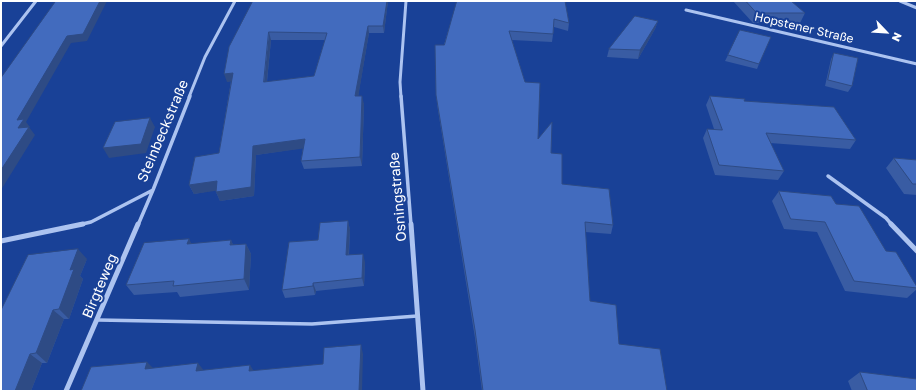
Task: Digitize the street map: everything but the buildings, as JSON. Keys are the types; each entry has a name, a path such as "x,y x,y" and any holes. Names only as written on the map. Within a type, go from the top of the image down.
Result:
{"street":[{"path":"1,46 36,1"},
{"name":"Steinbeckstraße","path":"1,241 91,222 153,190 205,57 234,1"},
{"name":"Osningstraße","path":"406,1 400,82 424,391"},
{"path":"900,1 917,8"},
{"name":"Hopstener Straße","path":"686,10 917,64"},
{"path":"828,176 886,218 917,252"},
{"name":"Birgteweg","path":"66,391 153,190"}],"lane":[{"path":"98,320 312,324 419,316"}]}
